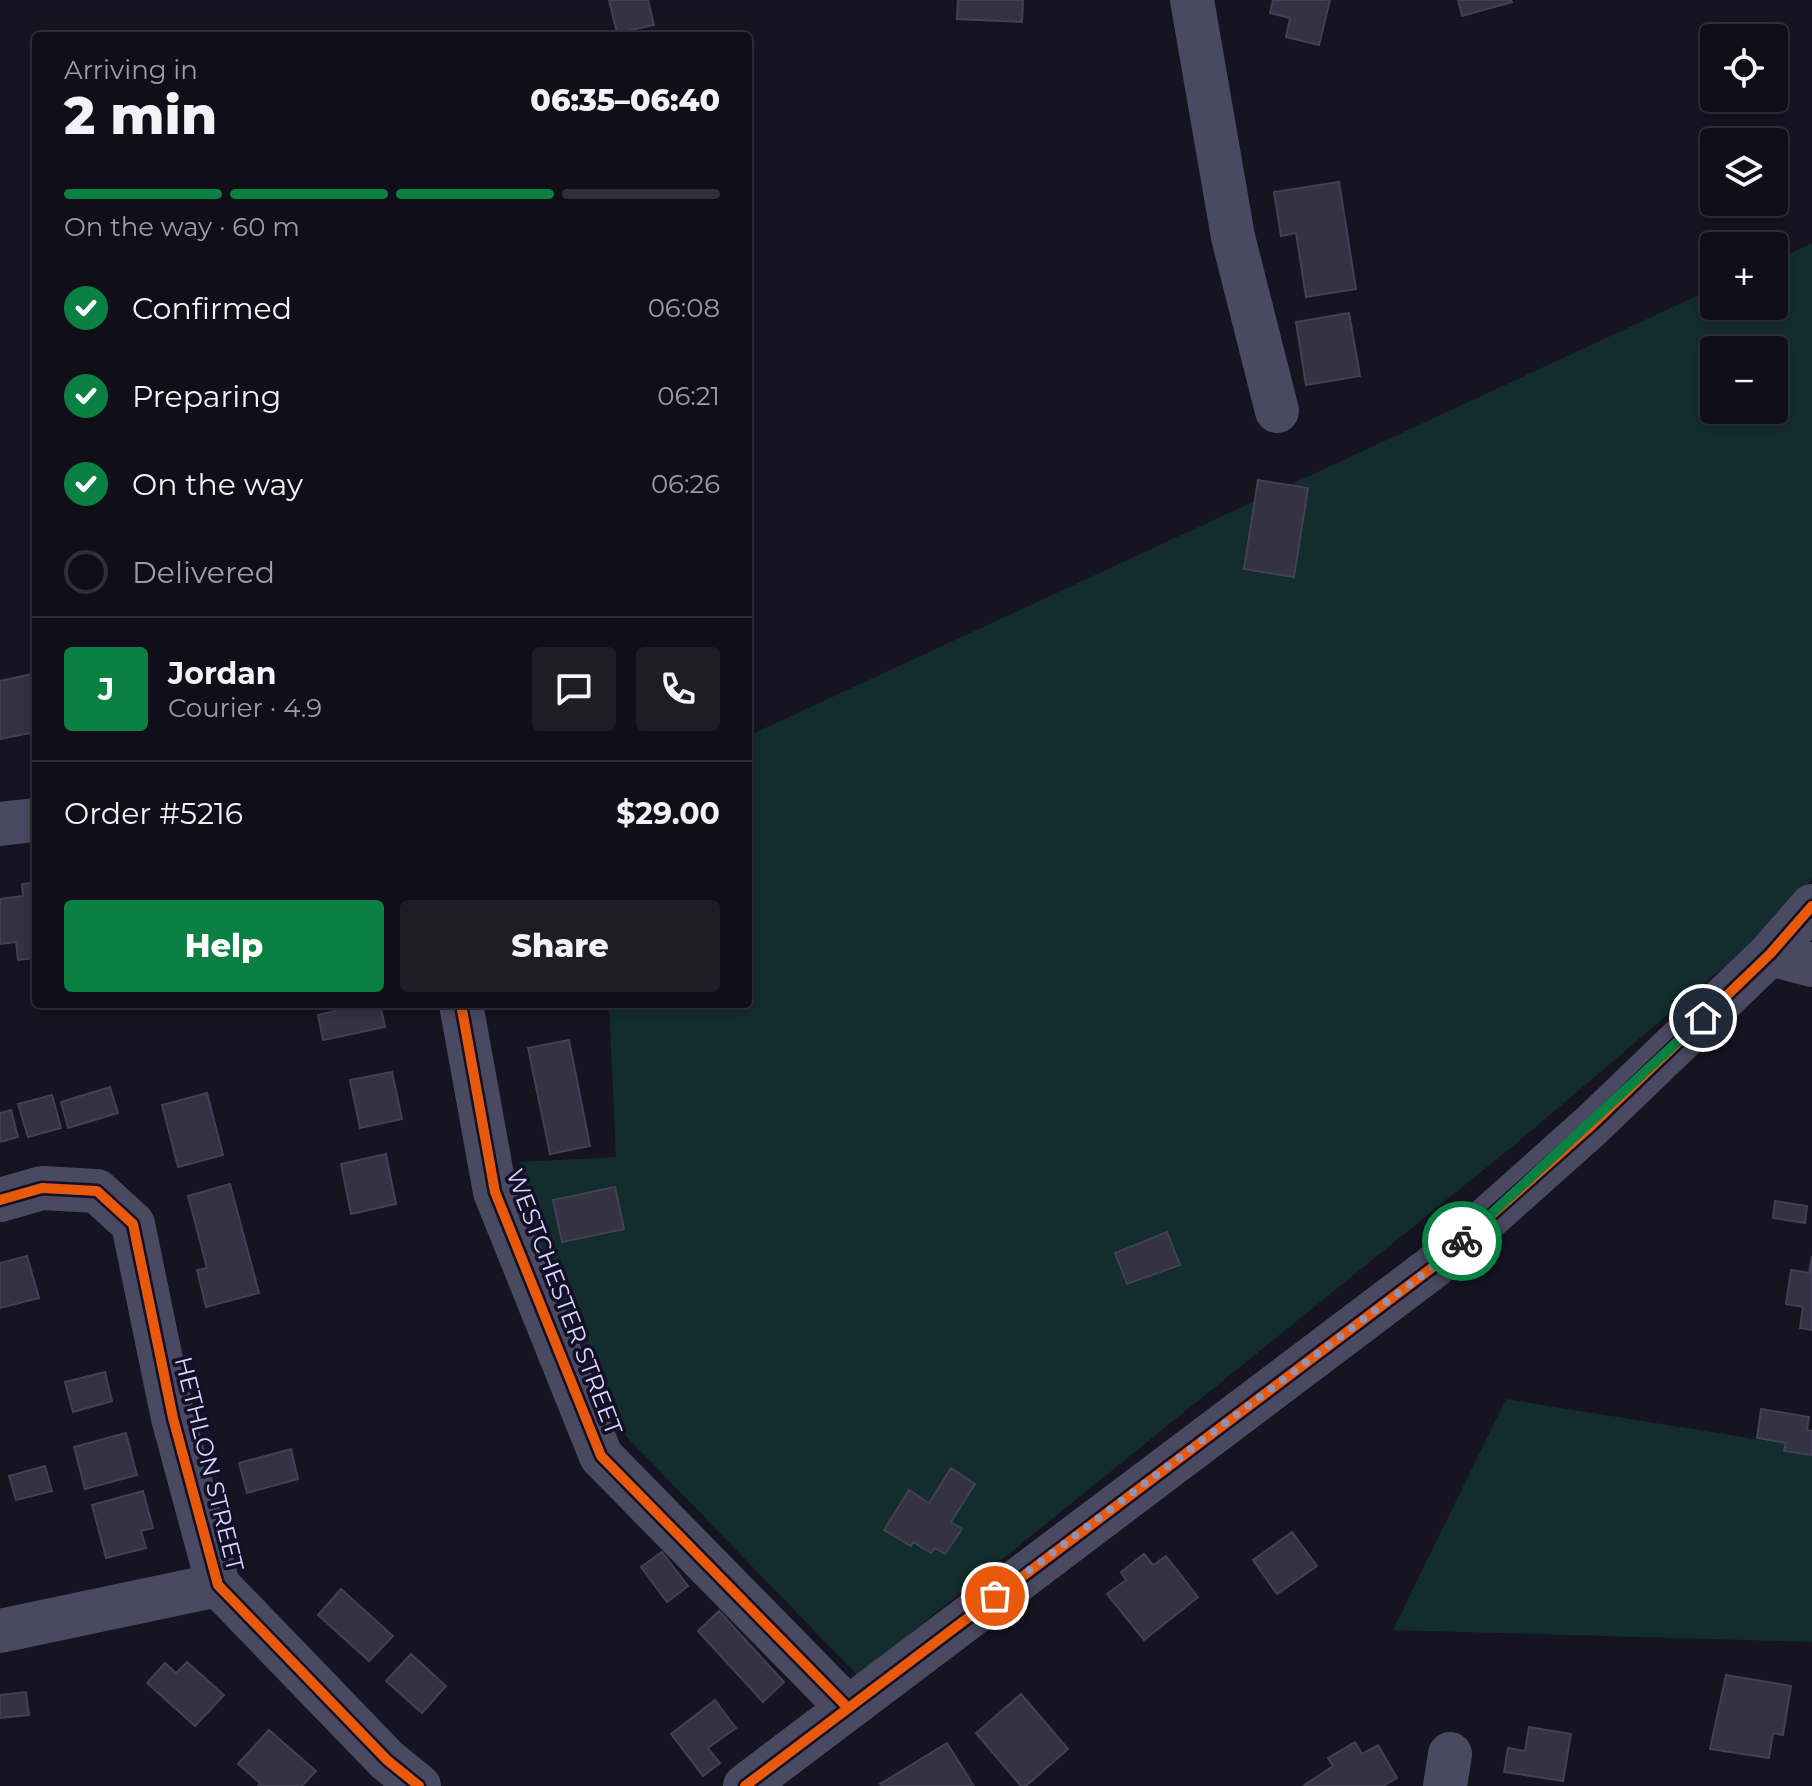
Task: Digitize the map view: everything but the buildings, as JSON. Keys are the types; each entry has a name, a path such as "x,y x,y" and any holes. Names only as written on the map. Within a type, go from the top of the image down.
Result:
{"street":[{"path":"1192,0 1233,237 1277,411"},
{"path":"0,824 32,820"},
{"path":"745,1786 1433,1267 1592,1125 1770,954 1812,906"},
{"path":"1770,954 1812,965"},
{"name":"WESTCHESTER STREET","path":"462,1008 495,1192 601,1456 847,1707"},
{"name":"HETHLON STREET","path":"0,1200 42,1188 97,1191 133,1224 173,1418 218,1585 387,1760 419,1786"},
{"path":"0,1631 218,1585"}],"green space":[{"path":"1812,243 1812,879 1785,915 1518,1142 858,1676 622,1432 539,1251 520,1162 616,1157 609,1008 752,1008 752,734 1700,294 1700,320 1788,320 1788,254"},
{"path":"1506,1399 1812,1448 1812,1642 1393,1630"}],"cycle path":[{"path":"745,1786 1433,1267 1592,1125 1770,954 1812,906"},
{"path":"462,1008 495,1192 601,1456 847,1707"},
{"path":"0,1200 42,1188 97,1191 133,1224 173,1418 218,1585 387,1760 419,1786"}],"way so far":[{"path":"995,1596 1316,1356 1433,1267 1462,1241"}],"route":[{"path":"1462,1241 1592,1125 1703,1018"}]}
